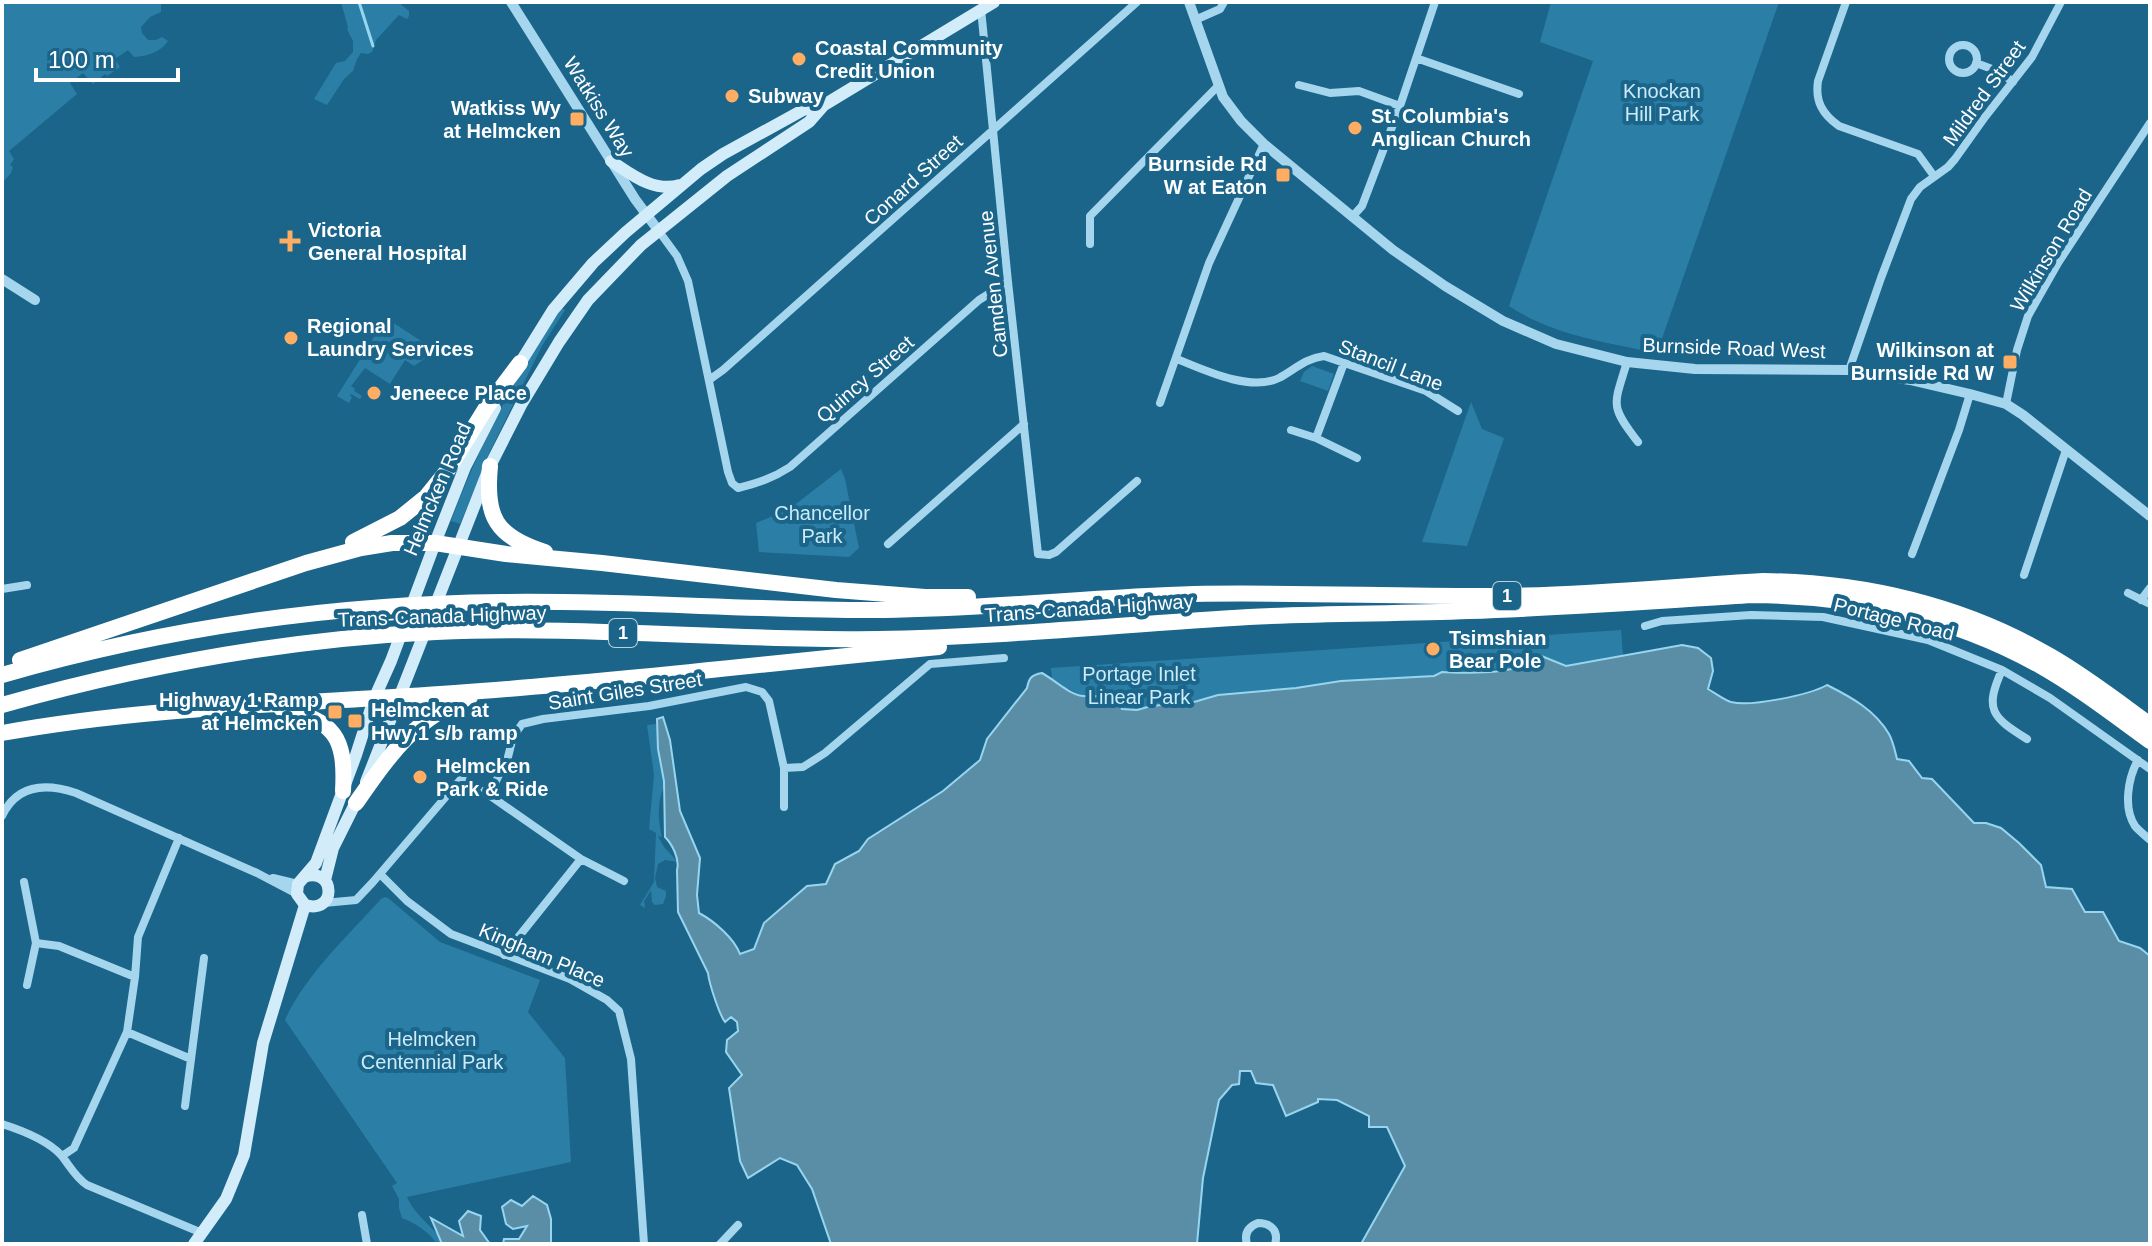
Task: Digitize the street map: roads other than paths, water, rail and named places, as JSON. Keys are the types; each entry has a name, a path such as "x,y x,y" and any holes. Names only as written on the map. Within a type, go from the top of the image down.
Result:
{"highway":[{"path":"306,563 388,526 426,497 520,363"},
{"path":"490,466 489,502 492,513 505,532 526,546 602,563"},
{"path":"2,666 306,563 377,545 406,542 788,586 925,597 995,597 1113,590 1173,595"},
{"name":"Trans-Canada Highway","path":"2,675 160,636 246,621 368,607 505,602 888,610 1260,593 1512,596 1763,581 1821,583 1870,590 1965,615 2047,654 2150,725"},
{"name":"Trans-Canada Highway","path":"2,705 100,679 196,659 312,641 379,635 480,631 912,638 1250,617 1470,611 1797,595 1845,600 1917,616 1987,639 2065,681 2150,741"},
{"path":"2,733 67,721 268,704 486,691 1015,641 1211,627 1250,617"},
{"path":"350,797 427,719 447,706 486,691"},
{"path":"268,704 309,716 338,739 350,797"}],"main road":[{"name":"Helmcken Road","path":"198,1239 226,1199 244,1155 263,1043 278,987 310,895 316,863 400,697 490,466 533,383 588,300 658,230 727,176 809,122 824,105 994,2"},
{"name":"Helmcken Road","path":"325,880 350,797 374,699 435,543 465,467 488,420 545,321 593,263 723,154 803,110 824,105"},
{"path":"611,161 654,185 672,188 683,185"},
{"path":"311,875 325,880 329,888 310,895 311,875"}],"street":[{"name":"Watkiss Way","path":"511,2 658,230"},
{"name":"Conard Street","path":"709,380 1137,2"},
{"name":"Burnside Road West","path":"1189,2 1218,86 1229,107 1264,144 1385,245 1503,321 1556,344 1627,362 1695,369 1849,370 1898,378 2006,404 2150,516"},
{"path":"1195,20 1220,9 1224,2"},
{"path":"1352,217 1362,206 1435,2"},
{"path":"1846,2 1818,81 1816,93 1823,111 1839,126 1918,154 1934,176"},
{"name":"Mildred Street","path":"1849,370 1908,207 1920,187 1955,159 2032,57 2061,2"},
{"name":"Camden Avenue","path":"981,9 1038,554 1056,552 1137,481"},
{"path":"1416,58 1519,94"},
{"path":"1976,63 2000,72 2013,82"},
{"path":"1299,85 1330,93 1359,91 1400,106"},
{"path":"1090,244 1090,216 1218,86"},
{"name":"Wilkinson Road","path":"2006,404 2017,350 2028,316 2058,263 2150,123"},
{"path":"1160,403 1209,263 1264,144"},
{"path":"658,230 677,256 688,281 709,380"},
{"path":"2,279 35,300"},
{"name":"Quincy Street","path":"709,380 732,483 738,488 766,480 790,467 979,300 1008,282"},
{"name":"Stancil Lane","path":"1177,359 1211,373 1262,383 1324,356 1426,391 1458,411"},
{"path":"1627,362 1616,408 1621,421 1638,442"},
{"path":"1316,438 1344,363"},
{"path":"1912,554 1970,394"},
{"path":"888,544 1024,424"},
{"path":"1291,430 1357,458"},
{"path":"2024,575 2066,450"},
{"path":"2,589 27,585"},
{"path":"2128,593 2146,602 2150,588"},
{"name":"Portage Road","path":"1645,626 1662,621 1751,615 1823,617 1928,640 2002,670 2050,698 2150,769"},
{"path":"784,807 784,768 803,767 825,753 930,664 1004,658"},
{"path":"2002,670 1994,688 1992,707 2002,723 2027,739"},
{"name":"Saint Giles Street","path":"489,795 499,779 513,737 522,724 649,706 746,687 762,692 769,701 784,768"},
{"path":"2138,760 2132,771 2128,807 2135,826 2150,840"},
{"path":"2,816 8,804 23,792 59,787 310,895 356,900 461,779 581,859 624,881"},
{"path":"62,1156 74,1148 127,1032 138,937 179,838"},
{"path":"504,955 581,859"},
{"name":"Kingham Place","path":"380,874 407,901 451,934 570,979 607,1000 619,1011 631,1059 644,1244"},
{"path":"24,882 36,943 27,985"},
{"path":"36,943 59,946 135,977"},
{"path":"185,1106 204,958"},
{"path":"127,1032 191,1059"},
{"path":"2,1124 44,1141 62,1156 78,1180 198,1239"},
{"path":"362,1215 367,1244"},
{"path":"1247,1244 1248,1230 1258,1223 1264,1223 1275,1230 1275,1244"},
{"path":"720,1244 738,1225"}],"waterway":[{"path":"359,2 373,46"}],"place":[{"name":"Coastal Community Credit Union","path":"799,59"},
{"name":"Subway","path":"732,96"},
{"name":"Watkiss Wy at Helmcken","path":"577,119"},
{"name":"St. Columbia's Anglican Church","path":"1355,128"},
{"name":"Burnside Rd W at Eaton","path":"1283,175"},
{"name":"Victoria General Hospital","path":"290,241"},
{"name":"Regional Laundry Services","path":"291,338"},
{"name":"Wilkinson at Burnside Rd W","path":"2010,362"},
{"name":"Jeneece Place","path":"374,393"},
{"name":"Tsimshian Bear Pole","path":"1433,649"},
{"name":"Highway 1 Ramp at Helmcken","path":"335,712"},
{"name":"Helmcken at Hwy 1 s/b ramp","path":"355,721"},
{"name":"Helmcken Park & Ride","path":"420,777"}],"park label":[{"name":"Knockan Hill Park","path":"1662,102"},
{"name":"Chancellor Park","path":"822,524"},
{"name":"Portage Inlet Linear Park","path":"1139,686"},
{"name":"Helmcken Centennial Park","path":"432,1050"}]}
